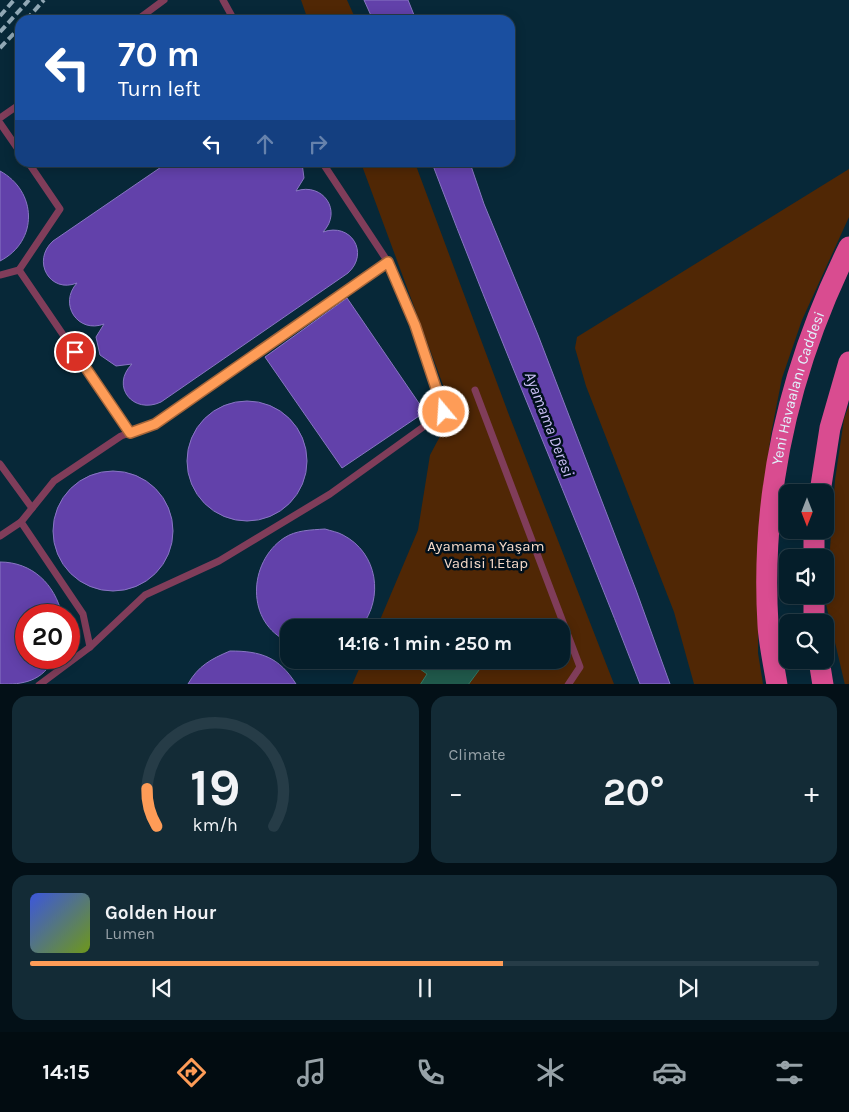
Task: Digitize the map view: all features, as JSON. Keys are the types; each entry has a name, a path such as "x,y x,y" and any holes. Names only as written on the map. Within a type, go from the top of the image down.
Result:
{"main road":[{"name":"Yeni Havaalanı Caddesi","path":"777,684 768,626 767,540 779,444 805,350 849,247"},
{"path":"821,484 830,428 849,362"},
{"path":"820,669 823,684"}],"lane":[{"path":"144,15 164,0"},
{"path":"223,0 231,15"},
{"path":"0,118 15,108"},
{"path":"0,123 15,145"},
{"path":"0,275 19,270 60,209 31,167"},
{"path":"39,684 90,647 145,595 218,561 330,494 444,412 415,325 388,262 325,167"},
{"path":"0,536 20,522 54,481 121,436 155,424 388,262"},
{"path":"19,270 130,433"},
{"path":"475,390 580,667 568,684"},
{"path":"0,464 32,508"},
{"path":"20,522 84,614 90,647"}],"green space":[{"path":"301,0 347,0 354,15 306,15"},
{"name":"Ayamama Yaşam Vadisi 1.Etap","path":"362,167 416,167 509,415 614,684 352,684 359,669 570,669 570,619 380,619 418,530 430,455 453,412"},
{"path":"849,169 849,217 802,320 782,378 771,434 759,526 758,653 763,684 694,684 674,612 586,386 575,348 577,337"},
{"path":"849,405 849,684 845,684 834,638 834,614 828,614 826,604 834,604 834,549 830,549 831,539 834,539 835,480 844,419"}],"water":[{"path":"364,0 408,0 414,15 371,15"},
{"path":"161,167 303,167 304,178 296,191 306,189 322,194 330,207 331,215 329,224 323,232 342,231 349,235 357,249 357,257 348,273 161,402 142,405 128,396 124,389 123,381 126,372 132,364 116,366 100,355 96,337 104,324 86,325 79,321 70,308 72,291 77,283 59,284 47,274 44,258 47,249 53,241"},
{"name":"Ayamama Deresi","path":"434,167 471,167 484,204 538,335 636,590 670,684 640,684 589,553 483,294"},
{"path":"0,171 12,180 21,191 27,203 28,216 27,229 22,241 13,252 0,261"},
{"path":"347,298 425,412 342,468 265,357"},
{"path":"247,401 259,402 270,406 280,411 289,419 297,428 302,438 306,449 306,473 302,484 297,494 289,503 280,511 270,516 259,520 247,521 235,520 224,516 214,511 205,503 197,494 192,484 188,473 187,461 188,449 192,438 197,428 205,419 214,411 224,406 235,402"},
{"path":"113,471 125,472 136,476 146,481 155,489 163,498 168,508 172,519 172,543 168,554 163,564 155,573 146,581 136,586 125,590 113,591 101,590 90,586 80,581 71,573 63,564 58,554 54,543 53,531 54,519 58,508 63,498 71,489 80,481 90,476 101,472"},
{"path":"325,529 337,532 355,543 364,553 374,577 373,603 366,619 280,619 280,636 265,621 259,607 256,592 258,576 263,562 272,549 284,538 309,530"},
{"path":"0,562 12,563 32,571 48,585 59,604 15,604 15,669 46,669 38,677 31,680 17,684 0,684"},
{"path":"230,651 260,654 280,665 280,669 285,669 296,684 188,684 196,672 217,657"}],"building":[{"path":"420,669 480,669 469,684 421,684 427,674"}],"railway":[{"path":"0,16 14,0"},
{"path":"15,15 29,0"},
{"path":"30,15 44,0"},
{"path":"0,32 15,15"},
{"path":"0,48 15,32"}],"route":[{"path":"75,352 130,433 155,424 388,262 415,325 444,412"}]}
